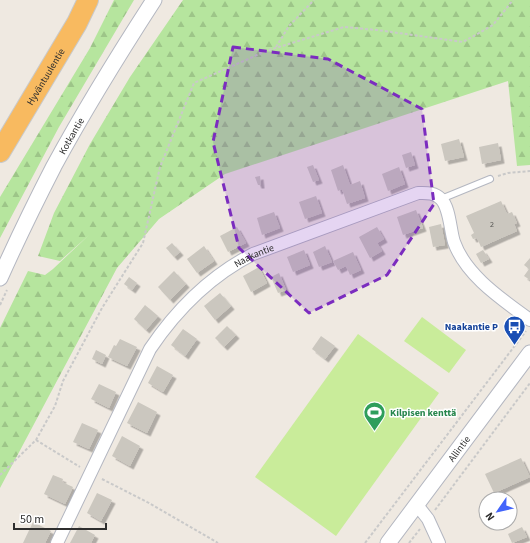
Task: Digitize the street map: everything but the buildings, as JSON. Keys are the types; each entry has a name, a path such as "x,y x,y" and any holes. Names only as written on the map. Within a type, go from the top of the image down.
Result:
{"highway":[{"name":"Hyväntuulentie","path":"0,152 77,23 88,0"}],"street":[{"name":"Kotkantie","path":"5,281 55,166 96,94 154,0"},
{"name":"Naakantie","path":"57,543 150,349 176,315 193,297 218,275 253,254 418,193 429,192 442,199"},
{"path":"442,199 454,242 460,256 491,291 528,325"},
{"name":"Allintie","path":"388,543 530,353"},
{"path":"417,505 428,519 439,543"}],"lane":[{"path":"442,199 490,179"}],"path":[{"path":"275,48 289,26 314,0"},
{"path":"0,475 36,440 55,406 63,381 70,367 102,308 143,243 160,167 194,82 275,48 344,27 463,42 493,25 513,0"},
{"path":"490,179 508,173 530,171"},
{"path":"0,305 5,281"},
{"path":"365,543 528,325"},
{"path":"410,543 530,383"},
{"path":"36,440 91,473 147,502 218,543"}],"highlighted area":[{"path":"233,47 328,59 422,109 434,204 387,275 309,313 239,248 213,142"}],"green space":[{"path":"114,0 134,0 59,127 0,238 0,197 90,48"},
{"path":"183,0 530,0 530,165 517,166 508,81 225,174 159,219 117,268 0,488 0,328 28,271 45,275 89,235 60,261 38,256 54,213 90,144 130,77"},
{"path":"422,317 466,350 449,373 404,341"},
{"path":"358,334 439,393 336,536 255,477"}],"place":[{"name":"Naakantie P","path":"514,346"},
{"name":"Kilpisen kenttä","path":"374,432"}]}
